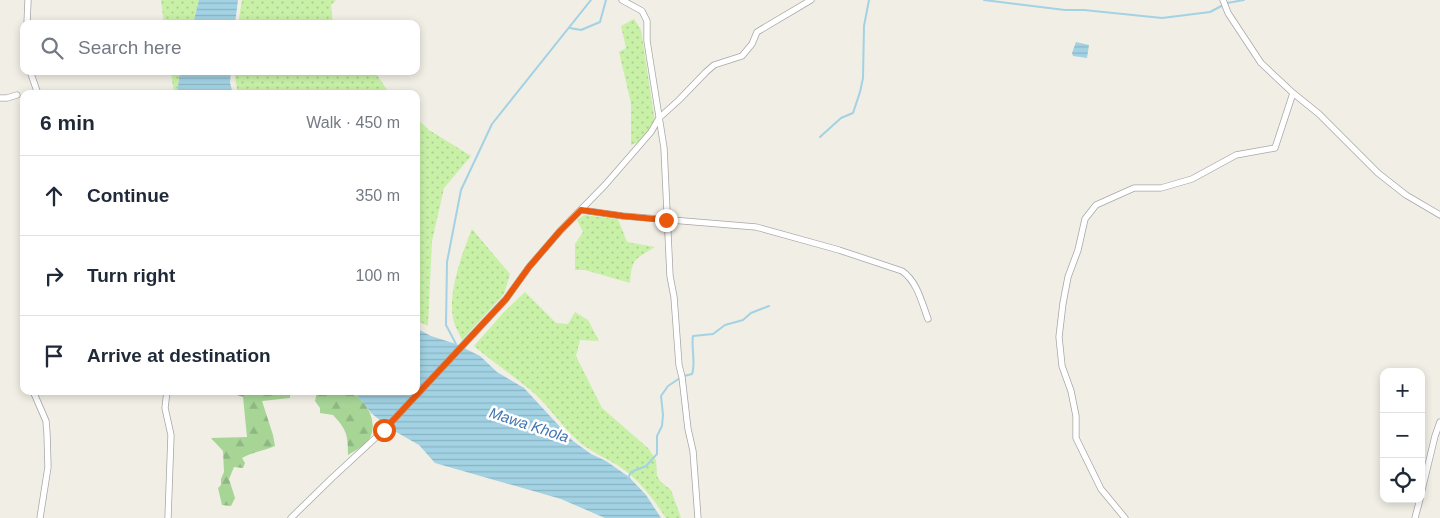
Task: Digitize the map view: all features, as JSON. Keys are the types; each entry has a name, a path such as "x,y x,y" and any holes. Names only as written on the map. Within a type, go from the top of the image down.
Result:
{"street":[{"path":"27,20 28,0"},
{"path":"622,0 642,11 646,17 647,41 664,148 670,276 674,297 679,365 693,451 698,518"},
{"path":"420,391 506,299 535,260 651,132 659,118 714,66 742,56 752,44 757,32 811,0"},
{"path":"1224,3 1228,13 1261,63 1319,114 1378,173 1406,195 1440,215"},
{"path":"31,75 37,90"},
{"path":"1125,518 1101,489 1076,438 1076,416 1073,399 1062,366 1059,338 1063,304 1068,276 1078,250 1085,219 1096,205 1134,188 1161,188 1192,179 1236,156 1275,148 1293,93"},
{"path":"0,98 7,98 17,94"},
{"path":"581,210 623,216 756,227 839,250 902,271 909,276 928,319"},
{"path":"35,395 46,422 47,433 47,475 40,518"},
{"path":"167,395 165,408 171,435 168,518"},
{"path":"291,518 384,430 417,395"},
{"path":"1425,479 1440,422"},
{"path":"1415,518 1419,503"}],"green space":[{"path":"161,0 199,0 194,20 164,20"},
{"path":"242,0 336,0 331,5 333,20 239,20"},
{"path":"634,19 641,30 655,122 639,142 631,145 631,103 619,52 626,48 621,26"},
{"path":"172,75 179,75 178,90 173,90"},
{"path":"235,75 377,75 387,90 237,90"},
{"path":"420,122 429,130 471,156 444,188 432,241 428,326 420,322"},
{"path":"584,215 618,219 627,242 655,247 635,261 630,283 585,270 575,270 575,244 583,232 577,220"},
{"path":"472,229 510,274 504,294 462,340 455,326 452,296 460,261"},
{"path":"525,292 556,323 568,324 575,312 588,320 599,341 580,340 576,356 602,408 648,448 656,460 657,476 671,490 681,518 666,518 647,492 630,474 580,443 535,394 474,346 504,312"},
{"path":"237,395 290,395 290,398 262,401 275,446 242,458 245,463 243,468 234,467 229,479 235,498 231,506 222,505 218,488 221,485 224,472 223,451 211,438 247,437 243,397"},
{"path":"316,395 354,395 359,398 372,418 372,434 368,441 348,455 348,442 344,429 333,415 320,413 320,408 315,401"}],"water":[{"path":"199,0 238,0 236,20 194,20"},
{"path":"1076,42 1089,45 1087,58 1073,56 1072,53"},
{"path":"179,75 231,75 232,90 178,90"},
{"name":"Mawa Khola","path":"420,330 431,336 456,344 480,356 497,372 524,388 573,441 629,477 646,495 661,518 605,518 561,499 435,463 419,445 391,429 371,413 356,395 420,395"}],"waterway":[{"path":"456,344 446,325 447,262 461,190 492,124 591,0"},
{"path":"570,28 581,30 600,22 606,0"},
{"path":"820,137 841,118 853,113 863,78 864,26 869,0"},
{"path":"984,0 1065,10 1084,10 1162,18 1210,12 1227,3 1244,0"},
{"path":"684,376 692,374 693,370 693,336 713,334 725,325 743,320 751,313 769,306"},
{"path":"628,478 631,472 646,466 657,454 657,436 662,426 663,415 661,396 668,386 680,378"}],"route":[{"path":"384,430 506,299 529,267 581,210 666,220"}]}
